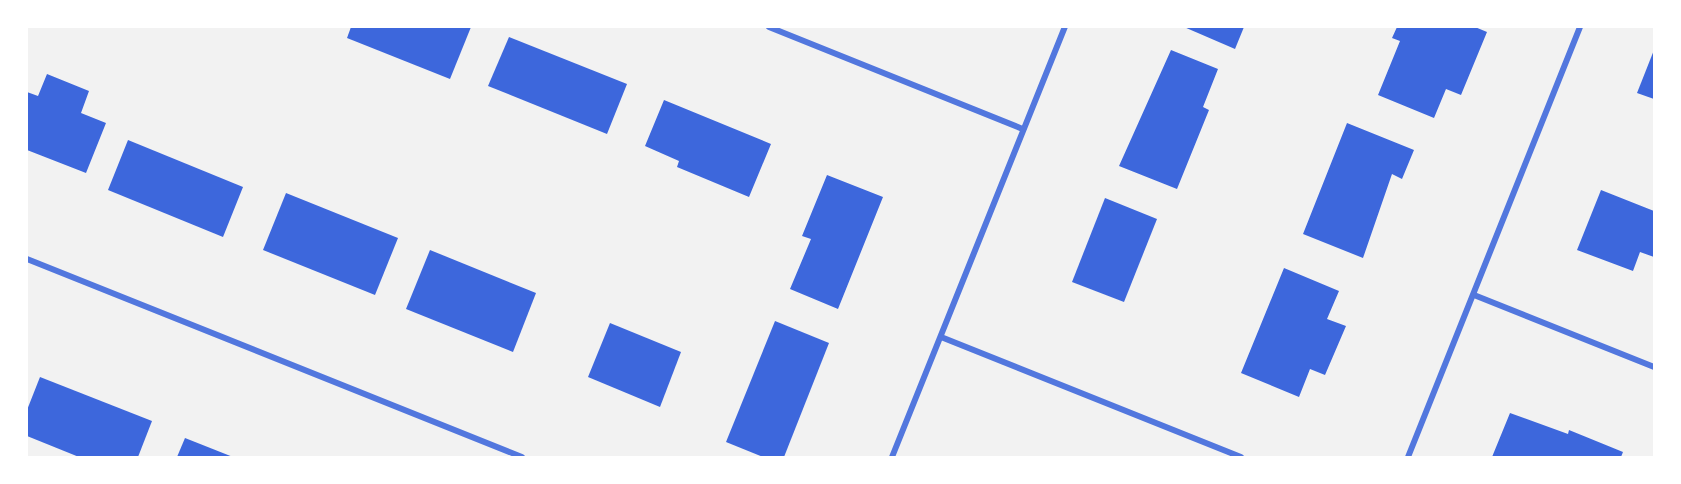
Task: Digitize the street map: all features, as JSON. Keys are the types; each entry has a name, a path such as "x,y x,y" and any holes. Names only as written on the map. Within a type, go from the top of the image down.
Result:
{"street":[{"path":"769,27 1023,129"},
{"path":"892,457 1065,27"},
{"path":"1408,457 1581,27"},
{"path":"27,259 522,457"},
{"path":"1474,295 1654,367"},
{"path":"941,337 1241,457"}],"building":[{"path":"351,27 471,27 450,79 347,38"},
{"path":"1184,27 1244,27 1235,49"},
{"path":"1397,27 1475,27 1487,32 1461,95 1446,89 1434,118 1378,95 1400,41 1392,38"},
{"path":"509,37 627,84 607,134 488,86"},
{"path":"1171,50 1218,69 1203,107 1209,110 1177,189 1119,166"},
{"path":"1654,50 1654,99 1637,93"},
{"path":"47,74 89,91 81,113 106,123 86,173 27,150 27,92 38,96"},
{"path":"664,100 771,144 749,197 677,167 679,161 645,146"},
{"path":"1347,123 1414,150 1402,179 1392,174 1363,258 1303,234"},
{"path":"128,140 243,187 223,237 108,190"},
{"path":"827,175 883,197 838,309 790,289 811,239 802,236"},
{"path":"1601,190 1654,211 1654,257 1640,252 1633,271 1577,250"},
{"path":"286,193 398,238 375,295 263,250"},
{"path":"1105,198 1157,219 1124,302 1072,282"},
{"path":"430,250 536,293 513,352 406,309"},
{"path":"1284,268 1339,291 1327,319 1346,326 1325,375 1310,369 1299,397 1241,373"},
{"path":"775,321 829,343 784,457 763,457 726,442"},
{"path":"610,323 681,352 660,407 588,377"},
{"path":"40,377 152,421 138,457 79,457 27,436 27,410"},
{"path":"1510,413 1568,434 1569,430 1623,452 1621,457 1492,457"},
{"path":"185,438 233,457 177,457"}]}
